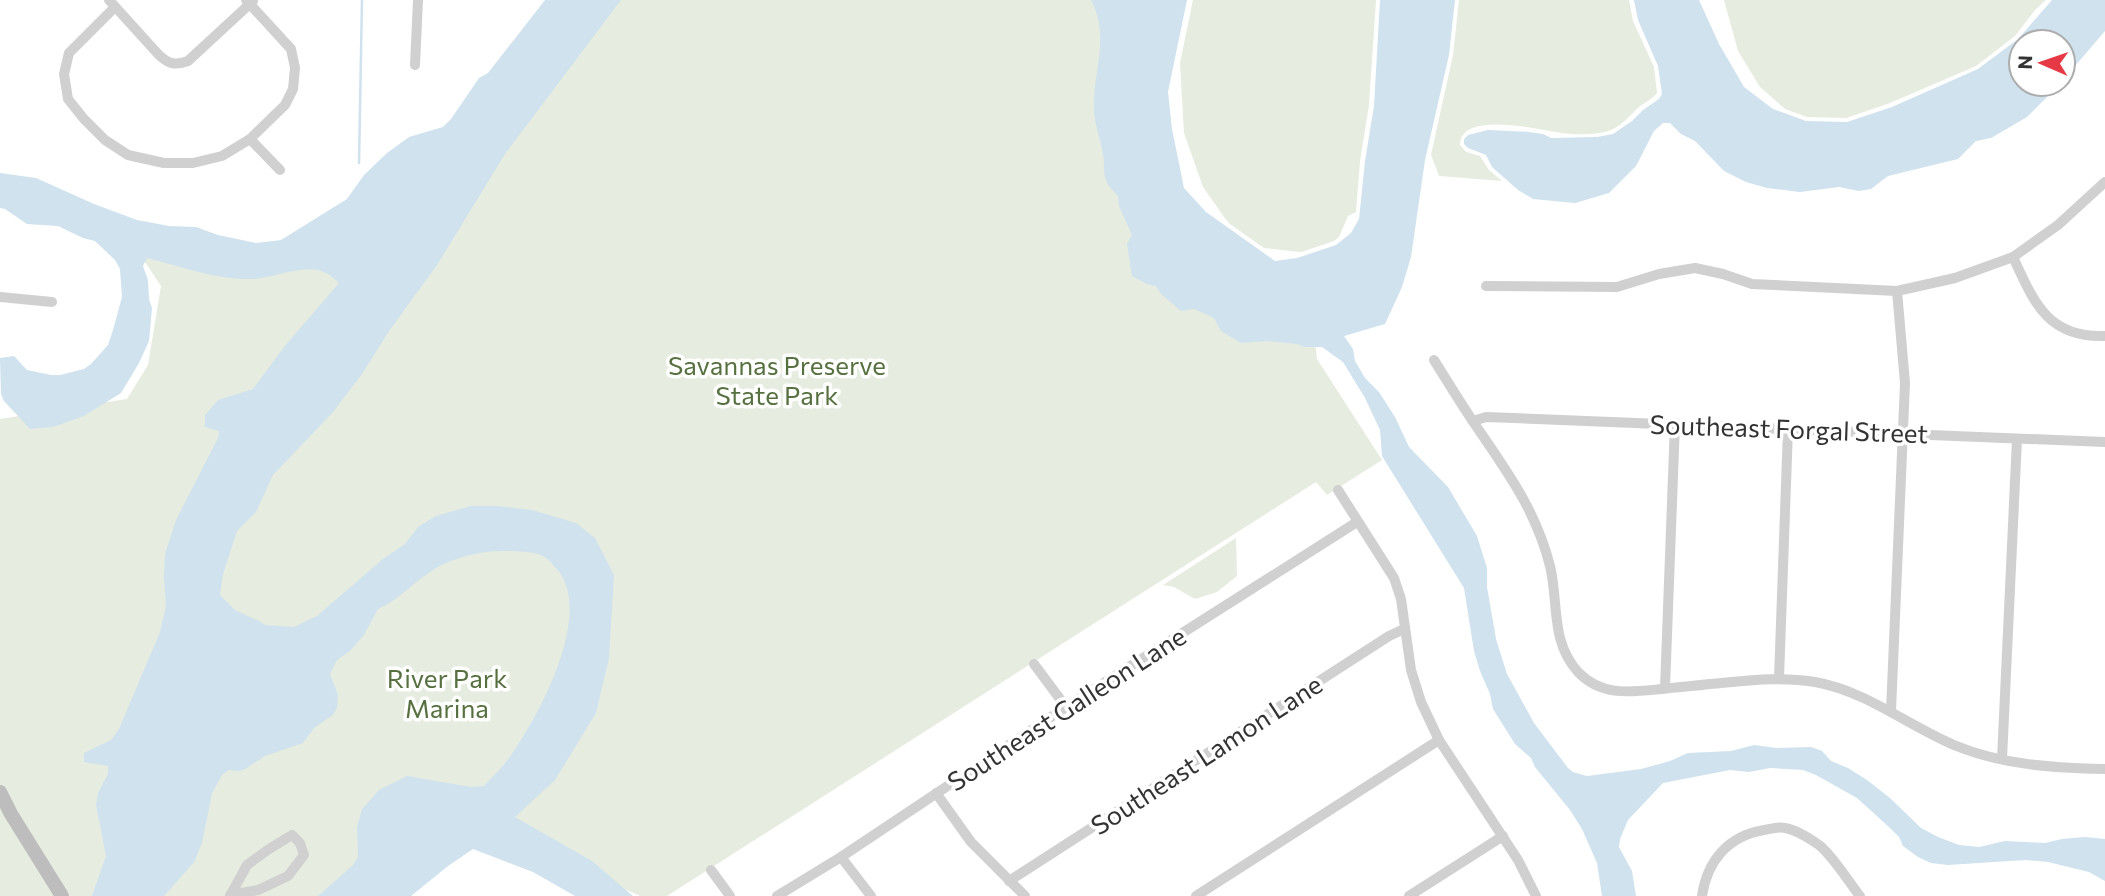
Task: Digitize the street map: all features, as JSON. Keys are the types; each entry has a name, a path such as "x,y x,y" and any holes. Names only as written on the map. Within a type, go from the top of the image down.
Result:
{"main road":[{"path":"0,792 10,814 60,893"}],"street":[{"path":"415,65 418,0"},
{"path":"250,1 291,49 295,68 293,89 285,106 250,139 222,156 193,163 164,163 128,155 106,140 68,99 64,74 69,53 112,4 158,54 167,62 177,65 188,61 250,1"},
{"path":"250,139 280,170"},
{"path":"1486,286 1617,286 1659,274 1695,268 1752,284 1897,291 1955,278 2013,257 2058,225 2105,182"},
{"path":"2013,257 2042,314 2081,335 2105,336"},
{"path":"1891,711 1905,383 1897,291"},
{"path":"0,297 52,302"},
{"path":"1434,360 1523,496 1543,538 1553,578 1558,635 1566,655 1579,672 1596,686 1623,693 1779,678 1816,682 1848,691 1956,746 2047,768 2105,769"},
{"name":"Southeast Forgal Street","path":"1473,421 1486,417 1675,423 2105,442"},
{"path":"1665,688 1675,423"},
{"path":"1779,678 1788,429"},
{"path":"2002,759 2017,439"},
{"path":"1338,490 1394,578 1401,599 1411,670 1421,702 1439,740 1518,860 1536,896"},
{"name":"Southeast Galleon Lane","path":"777,896 841,857 1066,707 1357,522"},
{"name":"Southeast Lamon Lane","path":"1009,881 1389,636 1404,629"},
{"path":"1034,664 1066,707"},
{"path":"1196,896 1439,740"},
{"path":"936,793 971,842 1025,896"},
{"path":"1702,896 1704,879 1714,860 1730,843 1754,832 1783,827 1822,848 1860,896"},
{"path":"292,835 300,843 304,855 288,876 258,890 230,896 247,865 265,851 292,835"},
{"path":"1409,896 1503,836"},
{"path":"841,857 871,896"},
{"path":"712,870 730,896"}],"green space":[{"name":"Savannas Preserve State Park","path":"578,0 1154,0 1149,225 1313,320 1317,359 1382,460 1327,495 1316,482 667,896 640,896 457,816 361,896 0,896 0,419 127,399 148,365 161,286 137,250 305,255 348,275"},
{"path":"1193,0 1376,0 1369,105 1360,161 1356,212 1348,216 1339,237 1334,241 1301,252 1264,248 1230,224 1203,187 1184,133 1180,63"},
{"path":"1459,0 1629,0 1633,21 1654,67 1657,93 1619,125 1600,133 1568,134 1503,125 1473,128 1464,134 1460,145 1466,152 1480,156 1489,170 1502,181 1439,176 1431,155 1453,55"},
{"path":"1724,0 2046,0 2021,28 2007,28 2007,42 1976,66 1890,103 1846,118 1807,117 1785,109 1760,87 1738,51"},
{"path":"1236,538 1237,576 1217,592 1195,599 1174,587 1163,585"}],"water":[{"path":"545,0 621,0 505,154 437,265 389,331 362,374 333,412 273,475 256,512 237,531 223,574 220,595 235,610 265,625 294,627 317,616 383,559 405,544 418,527 436,516 471,506 498,506 532,510 576,523 595,538 614,575 609,658 596,713 555,780 515,817 592,861 633,896 575,896 533,872 473,849 411,896 318,896 352,866 358,857 357,827 362,809 379,790 407,776 471,787 484,786 509,758 534,717 559,664 567,636 570,609 566,586 555,567 543,556 503,551 474,554 441,565 392,602 378,609 364,635 350,651 337,660 330,674 338,695 337,708 333,715 314,728 303,743 265,756 245,769 229,770 222,775 212,793 202,843 194,862 164,896 92,896 106,856 96,805 98,793 108,774 108,766 84,762 84,753 111,740 119,729 160,632 166,606 165,554 176,520 218,438 219,431 205,427 205,415 218,400 253,389 284,347 339,283 318,270 299,270 260,278 238,279 211,275 147,258 143,266 152,308 149,341 121,393 84,416 53,427 30,429 4,401 1,394 0,358 14,356 27,370 51,375 84,369 91,364 108,345 113,330 122,297 120,269 115,260 95,241 58,226 27,224 0,208 0,173 36,178 137,220 169,226 196,227 256,243 281,240 347,199 364,175 409,137 443,127 479,78 488,73"},
{"path":"1091,0 1187,0 1168,92 1172,129 1184,188 1206,212 1275,261 1297,258 1336,245 1351,233 1359,219 1374,106 1380,0 1455,0 1449,55 1425,160 1411,257 1402,287 1385,324 1344,336 1353,349 1355,361 1395,417 1409,447 1448,487 1477,536 1487,568 1487,587 1496,639 1507,674 1534,723 1568,768 1587,776 1641,769 1688,753 1731,751 1754,745 1777,748 1811,747 1822,751 1831,761 1867,780 1921,828 1959,845 1979,847 2005,841 2045,843 2085,837 2105,839 2105,881 2089,872 2048,862 2025,860 1948,865 1931,863 1903,846 1899,837 1857,798 1803,770 1770,768 1749,772 1730,770 1663,783 1628,820 1620,839 1619,847 1632,871 1636,896 1602,896 1597,863 1582,829 1531,758 1515,744 1493,709 1474,651 1464,588 1382,456 1380,430 1365,398 1343,362 1322,347 1267,341 1241,343 1221,331 1214,318 1194,309 1181,311 1161,294 1156,286 1132,276 1127,244 1132,235 1119,206 1118,196 1106,181 1094,111 1100,39 1097,14"},
{"path":"1634,0 1699,0 1719,44 1744,87 1773,109 1806,121 1847,122 1892,107 1978,69 2007,47 2007,98 2046,98 2027,117 1991,138 1976,141 1958,159 1888,176 1871,189 1859,191 1839,187 1800,192 1746,182 1724,171 1695,141 1681,134 1670,123 1663,123 1654,131 1636,166 1609,193 1575,203 1533,199 1518,190 1492,167 1486,155 1464,144 1468,135 1488,130 1529,132 1551,138 1597,137 1613,134 1632,121 1662,94 1658,66 1638,20"},
{"path":"2052,0 2105,0 2105,31 2077,64 2077,28 2028,28"}],"waterway":[{"path":"359,163 362,0"}],"park label":[{"name":"River Park Marina","path":"447,692"}]}
